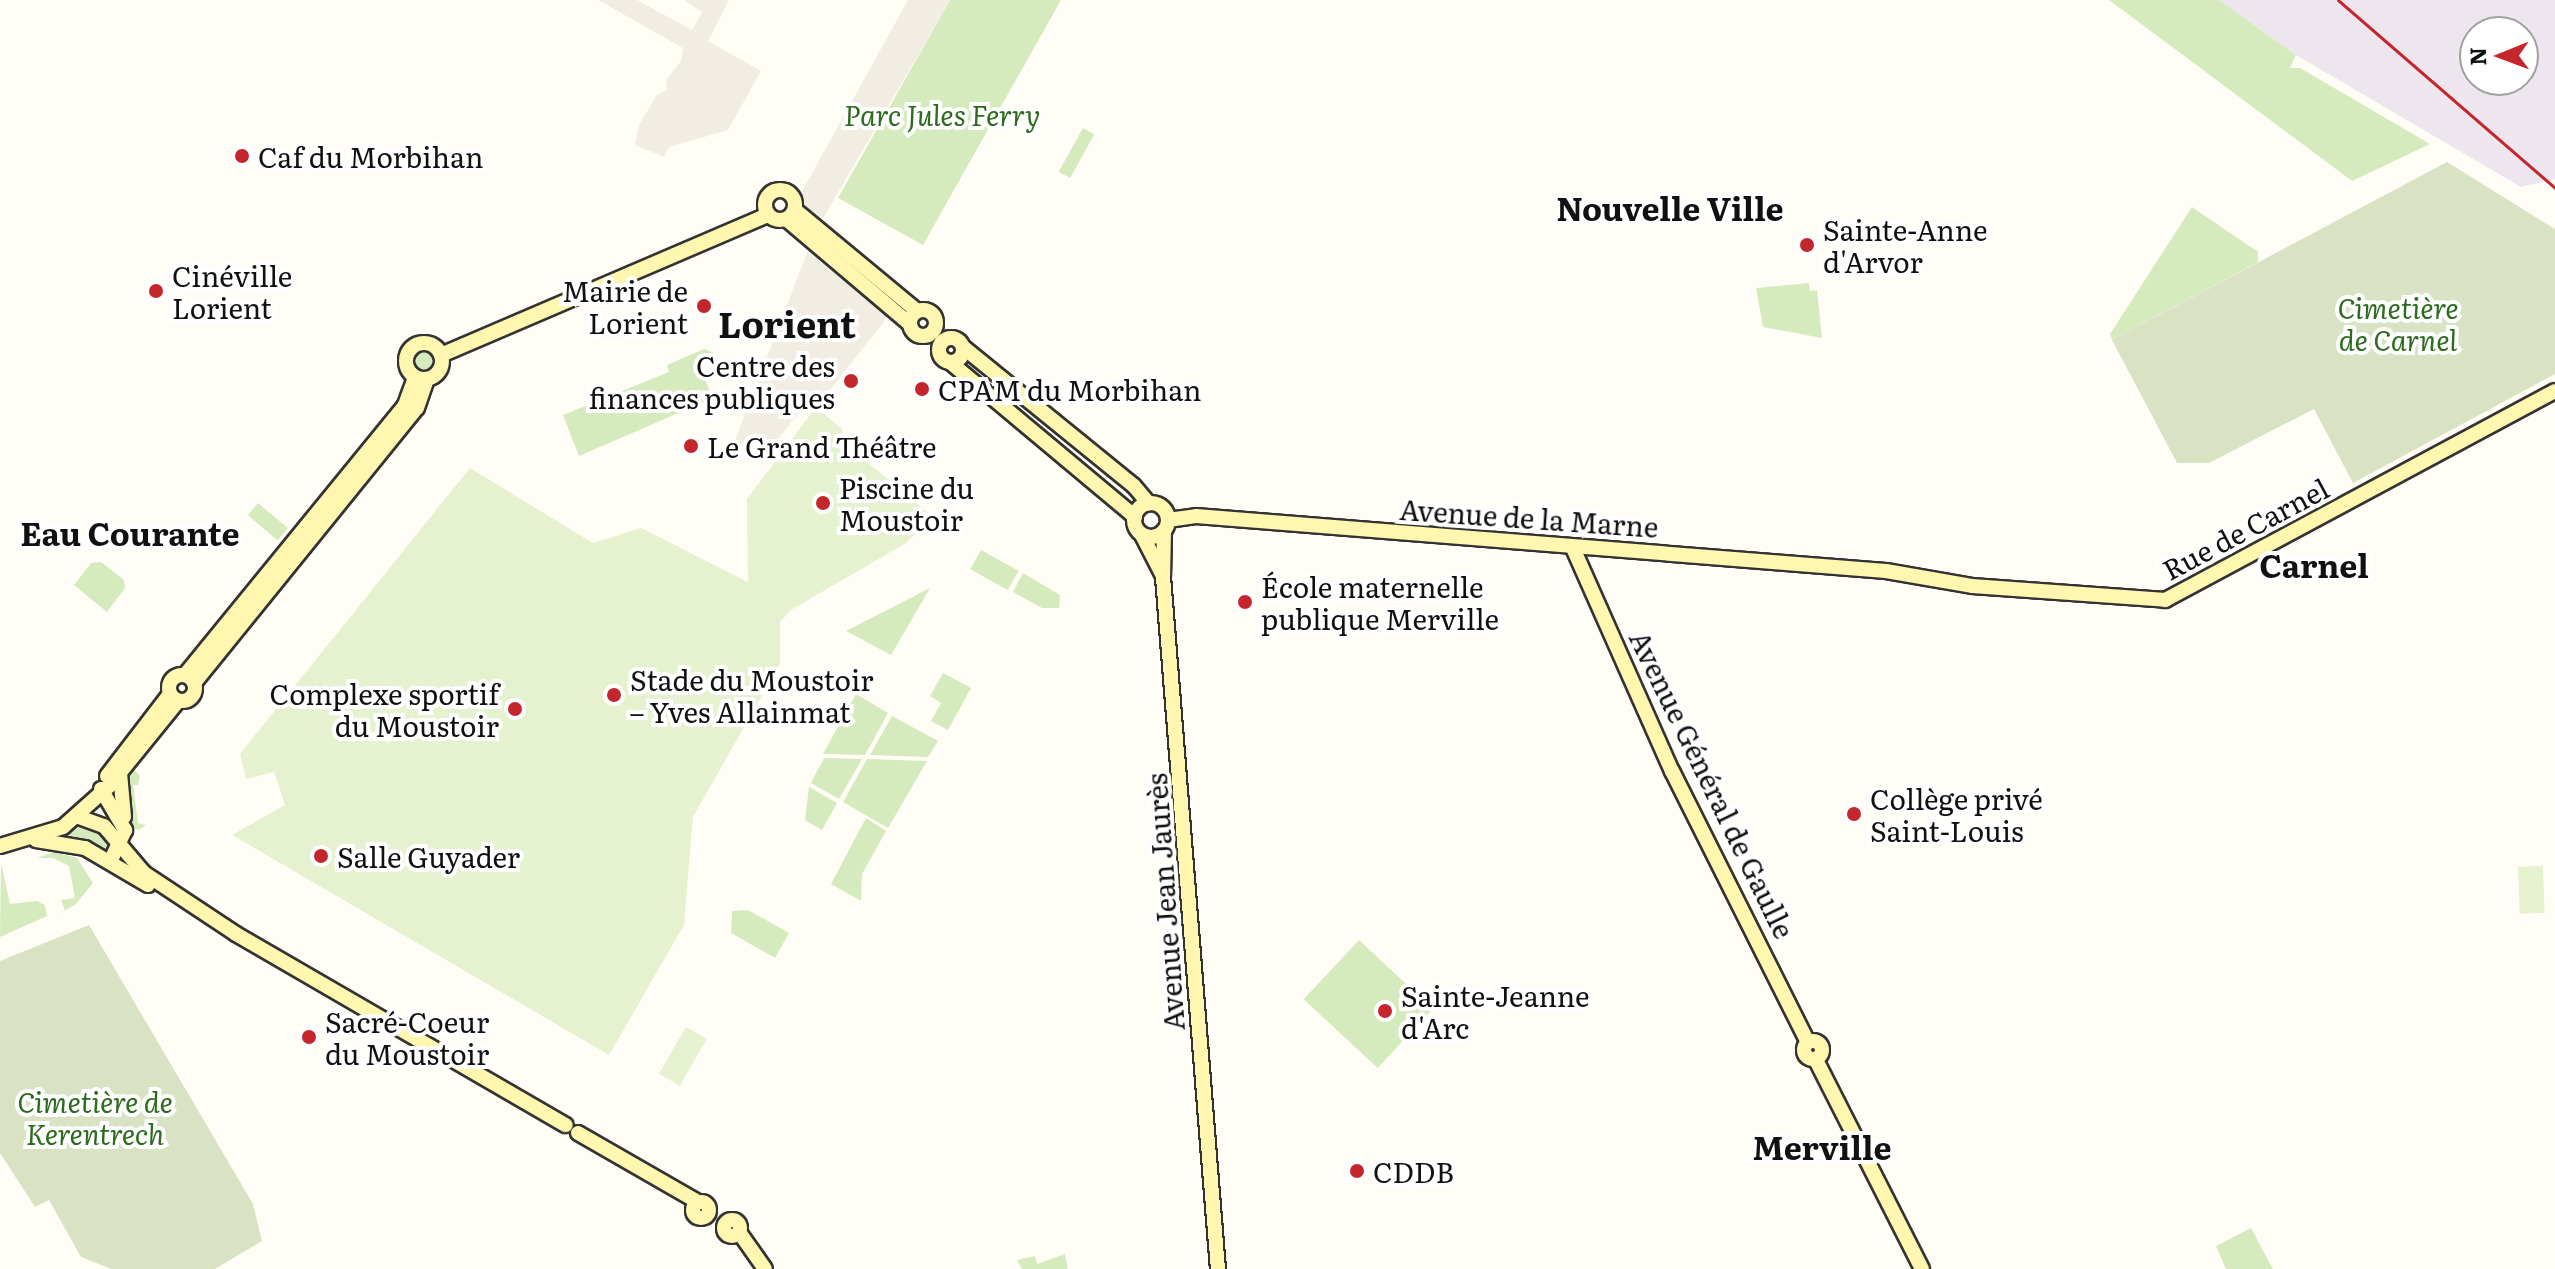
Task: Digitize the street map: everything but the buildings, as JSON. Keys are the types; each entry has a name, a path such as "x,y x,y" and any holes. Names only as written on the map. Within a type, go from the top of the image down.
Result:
{"main road":[{"path":"768,215 766,200 776,191 789,193 790,215"},
{"path":"441,355 768,215 790,215 913,318 929,331 950,338 963,347 1134,486 1149,504 1162,507 1166,525 1151,538 1142,535 1135,517 951,363 939,350 929,331 930,312 913,318"},
{"path":"939,350 950,338"},
{"path":"421,378 406,362 414,346 429,344 441,355"},
{"path":"951,363 961,358 963,347"},
{"path":"174,697 191,698 190,679 405,405 421,378 439,371 441,355"},
{"name":"Rue de Carnel","path":"1886,571 1972,586 2165,600 2555,391"},
{"path":"1135,517 1149,504"},
{"name":"Avenue de la Marne","path":"1166,525 1196,516 1886,571"},
{"name":"Avenue Jean Jaurès","path":"1166,525 1163,577 1218,1269"},
{"name":"Avenue Jean Jaurès","path":"1142,535 1163,577"},
{"name":"Avenue Général de Gaulle","path":"1573,548 1672,771 1808,1042 1804,1055 1816,1060 1922,1269"},
{"path":"101,789 120,773 174,697 173,679 190,679"},
{"path":"2,844 55,832 76,816 174,697"},
{"path":"110,862 124,839 120,773"},
{"path":"101,789 144,873 672,1187 732,1229 765,1269"},
{"path":"76,816 99,823 124,839"},
{"path":"28,840 76,844 185,900"}],"shaded area":[{"path":"598,0 637,0 692,30 702,12 684,0 729,0 708,41 761,71 728,130 669,147 664,157 635,145 639,125 657,95 667,90 666,80 681,61 683,48"},
{"path":"908,0 950,0 821,222 801,204 800,195"},
{"path":"2219,0 2555,0 2555,179 2521,187 2296,55"},
{"path":"812,240 894,309 814,410 805,405 772,447 754,455 735,440"}],"green space":[{"name":"Parc Jules Ferry","path":"950,0 1061,0 923,245 838,198"},
{"path":"2109,0 2219,0 2296,55 2290,68 2300,68 2430,144 2352,181"},
{"path":"1083,128 1094,134 1070,178 1059,172"},
{"name":"Cimetière de Carnel","path":"2447,162 2555,229 2555,374 2353,483 2314,409 2209,463 2177,463 2112,340"},
{"path":"2192,207 2258,252 2258,262 2112,340 2110,334"},
{"path":"1809,283 1810,291 1817,290 1822,338 1763,327 1756,288"},
{"path":"424,348 433,352 437,361 433,370 424,374 415,370 411,361 415,352"},
{"path":"704,349 715,353 697,361 713,398 579,456 563,415 669,372 667,365"},
{"name":"Complexe sportif du Moustoir","path":"816,407 842,429 843,442 932,516 906,543 791,610 780,622 780,664 693,817 684,925 609,1055 232,835 285,805 274,772 246,779 240,754 470,468 593,543 641,528 748,582 747,499"},
{"path":"258,503 288,528 278,540 248,515"},
{"path":"981,550 1019,571 1008,590 970,569"},
{"path":"101,562 124,580 125,588 107,612 74,585 91,563"},
{"path":"1023,573 1060,595 1059,608 1042,608 1013,592"},
{"path":"930,588 891,655 846,631"},
{"path":"943,673 971,688 948,730 931,721 941,703 930,696"},
{"path":"856,694 888,713 865,755 823,754"},
{"path":"892,716 938,741 928,757 870,755"},
{"path":"824,758 862,759 839,799 811,783"},
{"path":"867,759 927,761 888,828 843,802"},
{"path":"133,768 140,776 138,785 133,785 138,823 146,825 139,830 132,828 126,783"},
{"path":"809,787 837,803 822,830 805,820"},
{"path":"866,818 886,831 862,874 861,901 831,884"},
{"path":"83,825 102,831 111,841 110,855 59,839"},
{"path":"54,852 77,858 93,883 76,904 59,914 65,910 61,900 75,898 69,866 53,858 37,858"},
{"path":"1,863 10,904 37,901 45,905 47,916 0,937"},
{"path":"2543,866 2545,913 2520,914 2518,867"},
{"path":"748,910 789,933 775,958 731,933 732,911"},
{"name":"Cimetière de Kerentrech","path":"89,925 253,1204 262,1241 215,1269 111,1269 81,1257 49,1200 35,1207 0,1153 0,961"},
{"path":"1359,940 1433,1009 1378,1068 1304,999"},
{"path":"686,1027 707,1039 680,1086 659,1074"},
{"path":"2251,1228 2273,1269 2226,1269 2216,1246"},
{"path":"1065,1254 1068,1269 1022,1269 1017,1260 1035,1256 1037,1264"}],"railway":[{"path":"2338,0 2555,188"}],"place":[{"name":"Caf du Morbihan","path":"242,156"},
{"name":"Sainte-Anne d'Arvor","path":"1807,245"},
{"name":"Cinéville Lorient","path":"156,291"},
{"name":"Mairie de Lorient","path":"704,306"},
{"name":"Centre des finances publiques","path":"851,381"},
{"name":"CPAM du Morbihan","path":"922,389"},
{"name":"Le Grand Théâtre","path":"691,446"},
{"name":"Piscine du Moustoir","path":"823,503"},
{"name":"École maternelle publique Merville","path":"1245,602"},
{"name":"Stade du Moustoir – Yves Allainmat","path":"614,695"},
{"name":"Complexe sportif du Moustoir","path":"515,709"},
{"name":"Collège privé Saint-Louis","path":"1854,814"},
{"name":"Salle Guyader","path":"321,856"},
{"name":"Sainte-Jeanne d'Arc","path":"1385,1011"},
{"name":"Sacré-Coeur du Moustoir","path":"309,1037"},
{"name":"CDDB","path":"1357,1171"}],"district":[{"name":"Nouvelle Ville","path":"1670,207"},
{"name":"Lorient","path":"787,323"},
{"name":"Eau Courante","path":"130,532"},
{"name":"Carnel","path":"2314,564"},
{"name":"Merville","path":"1822,1146"}]}
